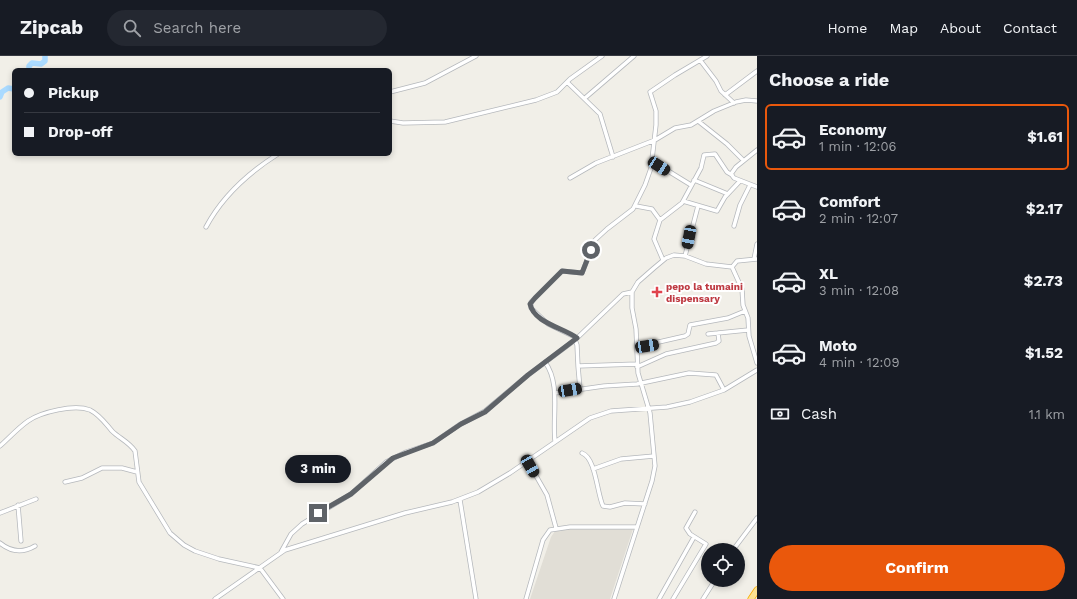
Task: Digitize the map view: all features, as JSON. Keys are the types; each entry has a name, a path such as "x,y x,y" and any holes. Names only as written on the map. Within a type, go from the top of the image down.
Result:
{"highway":[{"path":"751,599 757,590"}],"street":[{"path":"392,92 426,83 476,56"},
{"path":"392,121 415,123 456,120 545,97 557,92 567,82 602,56"},
{"path":"585,98 634,56"},
{"path":"576,339 543,320 531,308 531,302 562,271 582,273 595,240 636,206 648,178 655,140 656,113 650,92 707,56"},
{"path":"700,60 716,81 720,90 734,103"},
{"path":"725,95 757,71"},
{"path":"567,82 585,98 601,117 613,157"},
{"path":"570,178 596,163 655,140 675,128 688,126 714,111 743,100 757,101"},
{"path":"698,121 727,144 743,160"},
{"path":"732,175 733,170 743,160 757,150"},
{"path":"663,260 654,237 660,220 683,201 702,166 703,156 710,154 716,155 727,172 740,181 757,187"},
{"path":"206,227 217,209 236,186 260,164 274,156"},
{"path":"652,161 691,185"},
{"path":"694,180 728,194"},
{"path":"683,201 717,211 728,194 740,181"},
{"path":"734,226 740,205 750,185"},
{"path":"636,206 652,209 660,220"},
{"path":"685,256 698,206"},
{"path":"614,599 653,476 654,456 649,408 637,366 637,347 632,292 638,282 663,260 675,255 685,256 706,264 732,266 737,261 756,259 757,244"},
{"path":"732,266 742,286 745,311 748,318 748,330 757,363"},
{"path":"280,553 292,534 302,524 351,494 386,462 406,452 433,443 461,424 480,415 576,339 623,294 632,292"},
{"path":"637,347 685,336 688,334 690,325 728,318 745,311"},
{"path":"708,334 748,330"},
{"path":"578,366 637,366 662,355 716,343 719,340 718,332"},
{"path":"576,339 580,389"},
{"path":"546,362 550,369 555,393 555,441"},
{"path":"215,599 280,553 293,547 405,514 460,500 489,486 585,420 601,413 674,406 724,390 757,370"},
{"path":"555,393 580,389 641,384 686,374 708,373 717,375 724,390"},
{"path":"0,446 32,418 56,410 85,409 106,421 112,431 133,448 137,458 137,472 142,488 158,512 165,527 179,541 188,548 204,554 260,568 283,599"},
{"path":"582,453 586,456 593,470 604,507 625,503 645,504"},
{"path":"593,470 621,459 654,456"},
{"path":"527,460 546,495 556,528"},
{"path":"65,482 82,478 102,468 122,468 137,472"},
{"path":"0,513 36,499"},
{"path":"460,500 476,599"},
{"path":"18,505 21,541"},
{"path":"673,599 706,544 694,537 686,526 695,512"},
{"path":"738,543 757,518"},
{"path":"526,599 543,540 548,532 556,528 636,527"},
{"path":"659,599 694,537"},
{"path":"0,544 5,548 16,551 28,550 35,546"},
{"path":"703,599 711,587"}],"shaded area":[{"path":"568,529 633,529 610,599 530,599 551,537 555,531"}],"waterway":[{"path":"29,68 32,63 41,64 45,61 45,56"},
{"path":"0,97 2,92 8,88 12,89"}],"place":[{"name":"pepo la tumaini dispensary","path":"657,292"}],"route":[{"path":"318,513 351,494 386,462 406,452 433,443 461,424 485,412 528,375 577,338 548,324 532,309 530,304 560,272 566,270 580,274 582,273 591,250"}]}
